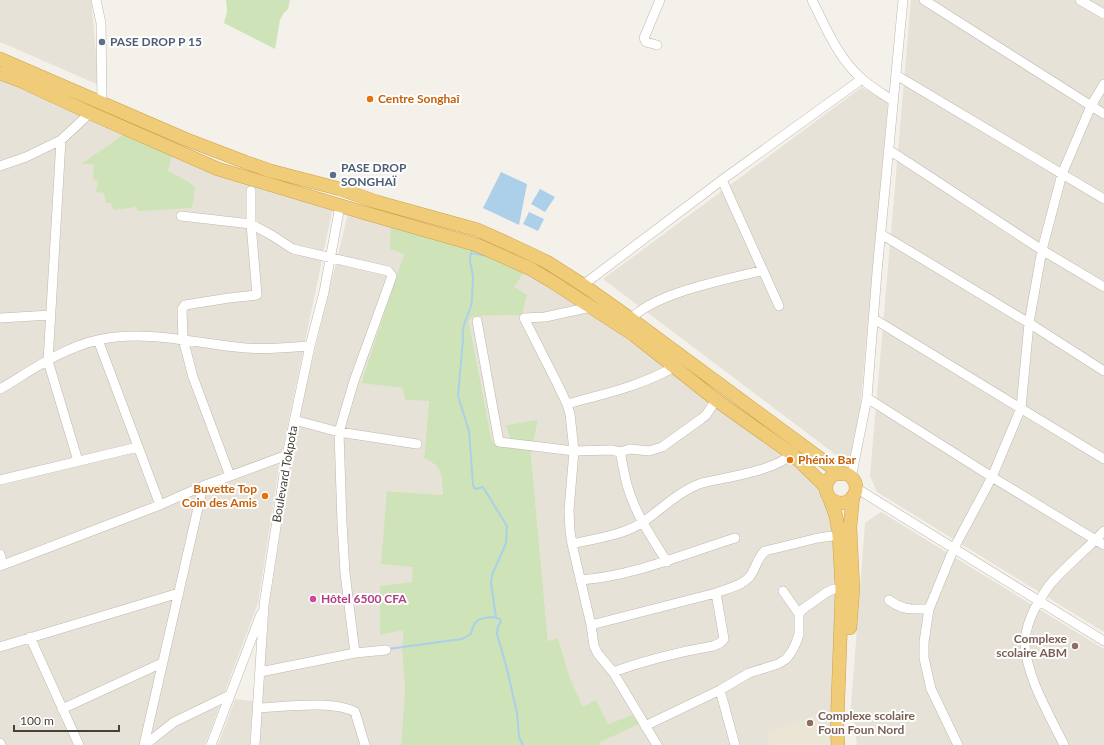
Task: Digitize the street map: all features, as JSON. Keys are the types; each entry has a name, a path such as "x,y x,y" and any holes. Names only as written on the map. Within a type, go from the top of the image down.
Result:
{"highway":[{"path":"0,59 184,139 258,167 340,189 377,202 478,230 547,262 631,319 850,484"},
{"path":"0,73 218,169 477,245 531,269 634,336 716,400 748,421 792,454 837,503 850,500 850,484"},
{"path":"838,745 837,727 842,589 840,535 836,516 828,492 827,483 833,476 850,484"},
{"path":"847,745 846,706 853,588 850,526 850,484"}],"street":[{"path":"96,0 101,23 102,103"},
{"path":"657,46 646,42 644,38 660,0"},
{"path":"812,0 832,42 847,63 862,79 893,101"},
{"path":"903,0 867,398 850,484 1104,641"},
{"path":"924,0 1104,114"},
{"path":"1080,0 1104,14"},
{"path":"896,75 1104,199"},
{"path":"583,285 722,180 862,79"},
{"path":"958,745 931,689 924,658 924,642 929,609 954,548 992,477 1021,408 1029,323 1042,250 1062,174 1091,106 1104,84"},
{"path":"0,166 26,157 61,140 90,113"},
{"path":"61,140 48,361 78,461"},
{"path":"889,150 1042,250 1104,287"},
{"path":"722,180 779,306"},
{"path":"230,476 193,377 183,339 182,309 185,305 257,295 251,224 251,191"},
{"name":"Boulevard Tokpota","path":"254,745 264,605 287,454 310,346 324,292 340,206"},
{"path":"181,216 251,224 294,249 388,271 392,276 354,381 339,432 345,572 355,653"},
{"path":"881,234 1029,323 1104,371"},
{"path":"631,319 648,306 677,293 763,270"},
{"path":"591,307 545,317 524,318 567,404 570,414 574,450 569,510 570,531 591,625 594,646 598,654 614,672 657,745"},
{"path":"0,318 51,315"},
{"path":"874,319 1104,458"},
{"path":"477,321 499,442 574,450 611,450 620,452 630,449 649,451 662,447 701,419 716,400"},
{"path":"0,389 65,351 98,340 133,337 183,339 247,348 310,346"},
{"path":"98,340 160,504"},
{"path":"567,404 625,388 662,374 674,367"},
{"path":"867,398 992,477 1104,545"},
{"path":"294,420 339,432 417,444"},
{"path":"0,480 138,447"},
{"path":"620,452 627,487 642,522 666,562"},
{"path":"0,554 1,566 287,454"},
{"path":"572,544 630,529 692,487 702,483 771,466 785,460 792,454"},
{"path":"144,745 203,486"},
{"path":"1064,745 1028,666 1025,641 1026,634 1029,621 1050,584 1104,531"},
{"path":"591,625 716,593 744,581 752,574 761,555 765,551 818,538 840,535"},
{"path":"580,580 609,576 666,562 702,548 735,538"},
{"path":"799,614 803,609 827,592 834,589 842,589"},
{"path":"645,726 720,690 748,673 778,664 786,659 792,651 799,634 799,614 783,591"},
{"path":"0,647 179,593"},
{"path":"614,672 663,656 713,646 720,643 724,639 716,593"},
{"path":"889,600 898,608 929,609"},
{"path":"211,745 264,605"},
{"path":"30,637 78,745"},
{"path":"260,672 355,653 386,650"},
{"path":"62,709 162,663"},
{"path":"720,690 735,745"},
{"path":"144,745 174,722 230,695"},
{"path":"257,708 317,705 348,708 355,712 358,718 365,745"}],"shaded area":[{"path":"0,0 91,0 99,85 0,42"},
{"path":"911,0 1104,0 1104,632 877,492 870,476"},
{"path":"0,76 196,160 334,202 279,467 258,603 205,745 0,745"},
{"path":"862,87 888,103 857,441 848,464 603,279"},
{"path":"350,205 391,219 404,254 361,382 403,388 405,400 429,401 424,457 435,463 441,473 443,495 387,491 413,567 413,582 380,587 380,634 403,629 402,651 405,688 401,745 259,745 269,606 297,424"},
{"path":"524,272 573,300 812,467 842,527 837,745 600,745 599,743 639,724 632,715 608,724 583,707 570,678 558,638 548,641 531,455 538,421 506,425 512,449 492,442 469,320 473,316 522,315 513,287"},
{"path":"881,512 1104,649 1104,745 857,745 851,707 865,523"},
{"path":"235,699 253,701 250,745 218,745"},
{"name":"Complexe scolaire Foun Foun Nord","path":"823,712 831,745 769,745 766,734"}],"green space":[{"path":"226,0 290,0 288,9 280,20 275,49 224,23 227,12"},
{"path":"123,134 173,150 168,171 189,182 195,188 192,208 138,211 136,207 114,210 111,203 106,203 104,193 96,192 98,181 93,179 94,164 81,164"},
{"path":"391,219 470,240 524,272 514,287 527,295 522,315 473,316 469,321 492,442 512,448 506,425 538,420 531,455 548,641 558,638 570,678 583,707 596,700 608,724 632,715 639,724 599,743 600,745 401,745 405,688 402,651 403,630 380,635 380,586 412,582 413,567 381,564 387,491 443,495 441,477 438,468 424,458 429,401 405,400 403,388 361,383 404,254 390,249"}],"water":[{"path":"501,172 527,184 519,225 483,208"},
{"path":"540,189 555,197 545,212 531,204"},
{"path":"529,212 544,219 538,231 523,224"}],"waterway":[{"path":"473,249 470,256 473,277 472,299 463,327 458,396 469,431 473,485 475,489 483,487 507,526 506,543 492,575 491,583 496,618"},
{"path":"471,253 488,256"},
{"path":"388,649 462,639 471,634 474,625 478,620 488,618 500,619 501,622 498,626 497,634 517,713 519,737 523,745"}],"place":[{"name":"PASE DROP P 15","path":"102,42"},
{"name":"Centre Songhaî","path":"370,99"},
{"name":"PASE DROP SONGHAÏ","path":"333,175"},
{"name":"Phénix Bar","path":"790,460"},
{"name":"Buvette Top Coin des Amis","path":"265,496"},
{"name":"Hôtel 6500 CFA","path":"313,599"},
{"name":"Complexe scolaire ABM","path":"1075,646"},
{"name":"Complexe scolaire Foun Foun Nord","path":"810,723"}]}
